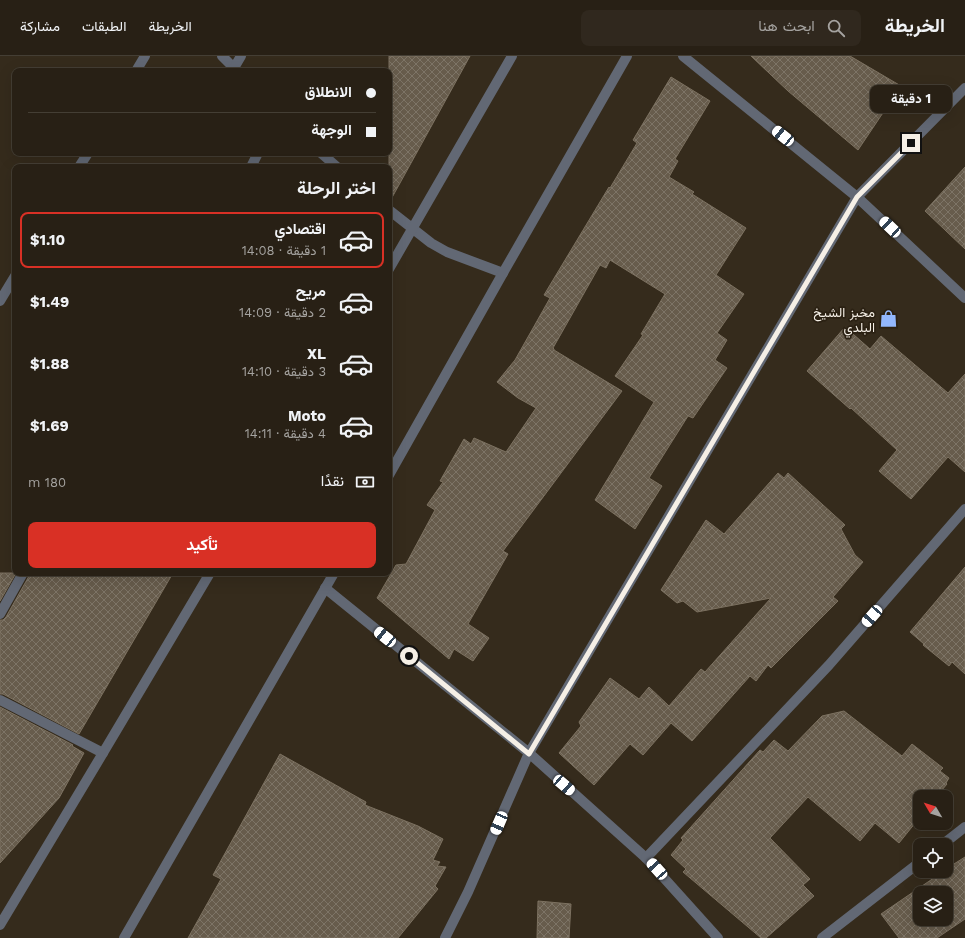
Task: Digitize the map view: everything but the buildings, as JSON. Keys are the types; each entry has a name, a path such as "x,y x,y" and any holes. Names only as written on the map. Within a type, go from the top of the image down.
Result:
{"street":[{"path":"138,68 145,56"},
{"path":"222,56 235,68"},
{"path":"236,68 240,56"},
{"path":"392,265 512,56"},
{"path":"392,470 627,56"},
{"path":"683,56 857,197 965,298"},
{"path":"445,938 468,892 529,754 857,197 965,88"},
{"path":"324,156 333,164"},
{"path":"392,212 431,242 447,252 503,273"},
{"path":"0,301 12,281"},
{"path":"646,858 836,658 965,509"},
{"path":"0,614 21,576"},
{"path":"0,925 208,576"},
{"path":"124,938 332,576"},
{"path":"325,588 529,754 646,858 718,938"},
{"path":"0,700 103,753"},
{"path":"951,838 965,827"},
{"path":"822,938 913,867"}],"place":[{"name":"مخبز الشيخ البلدي","path":"888,319"}],"route":[{"path":"409,656 529,754 857,197 911,143"}]}
